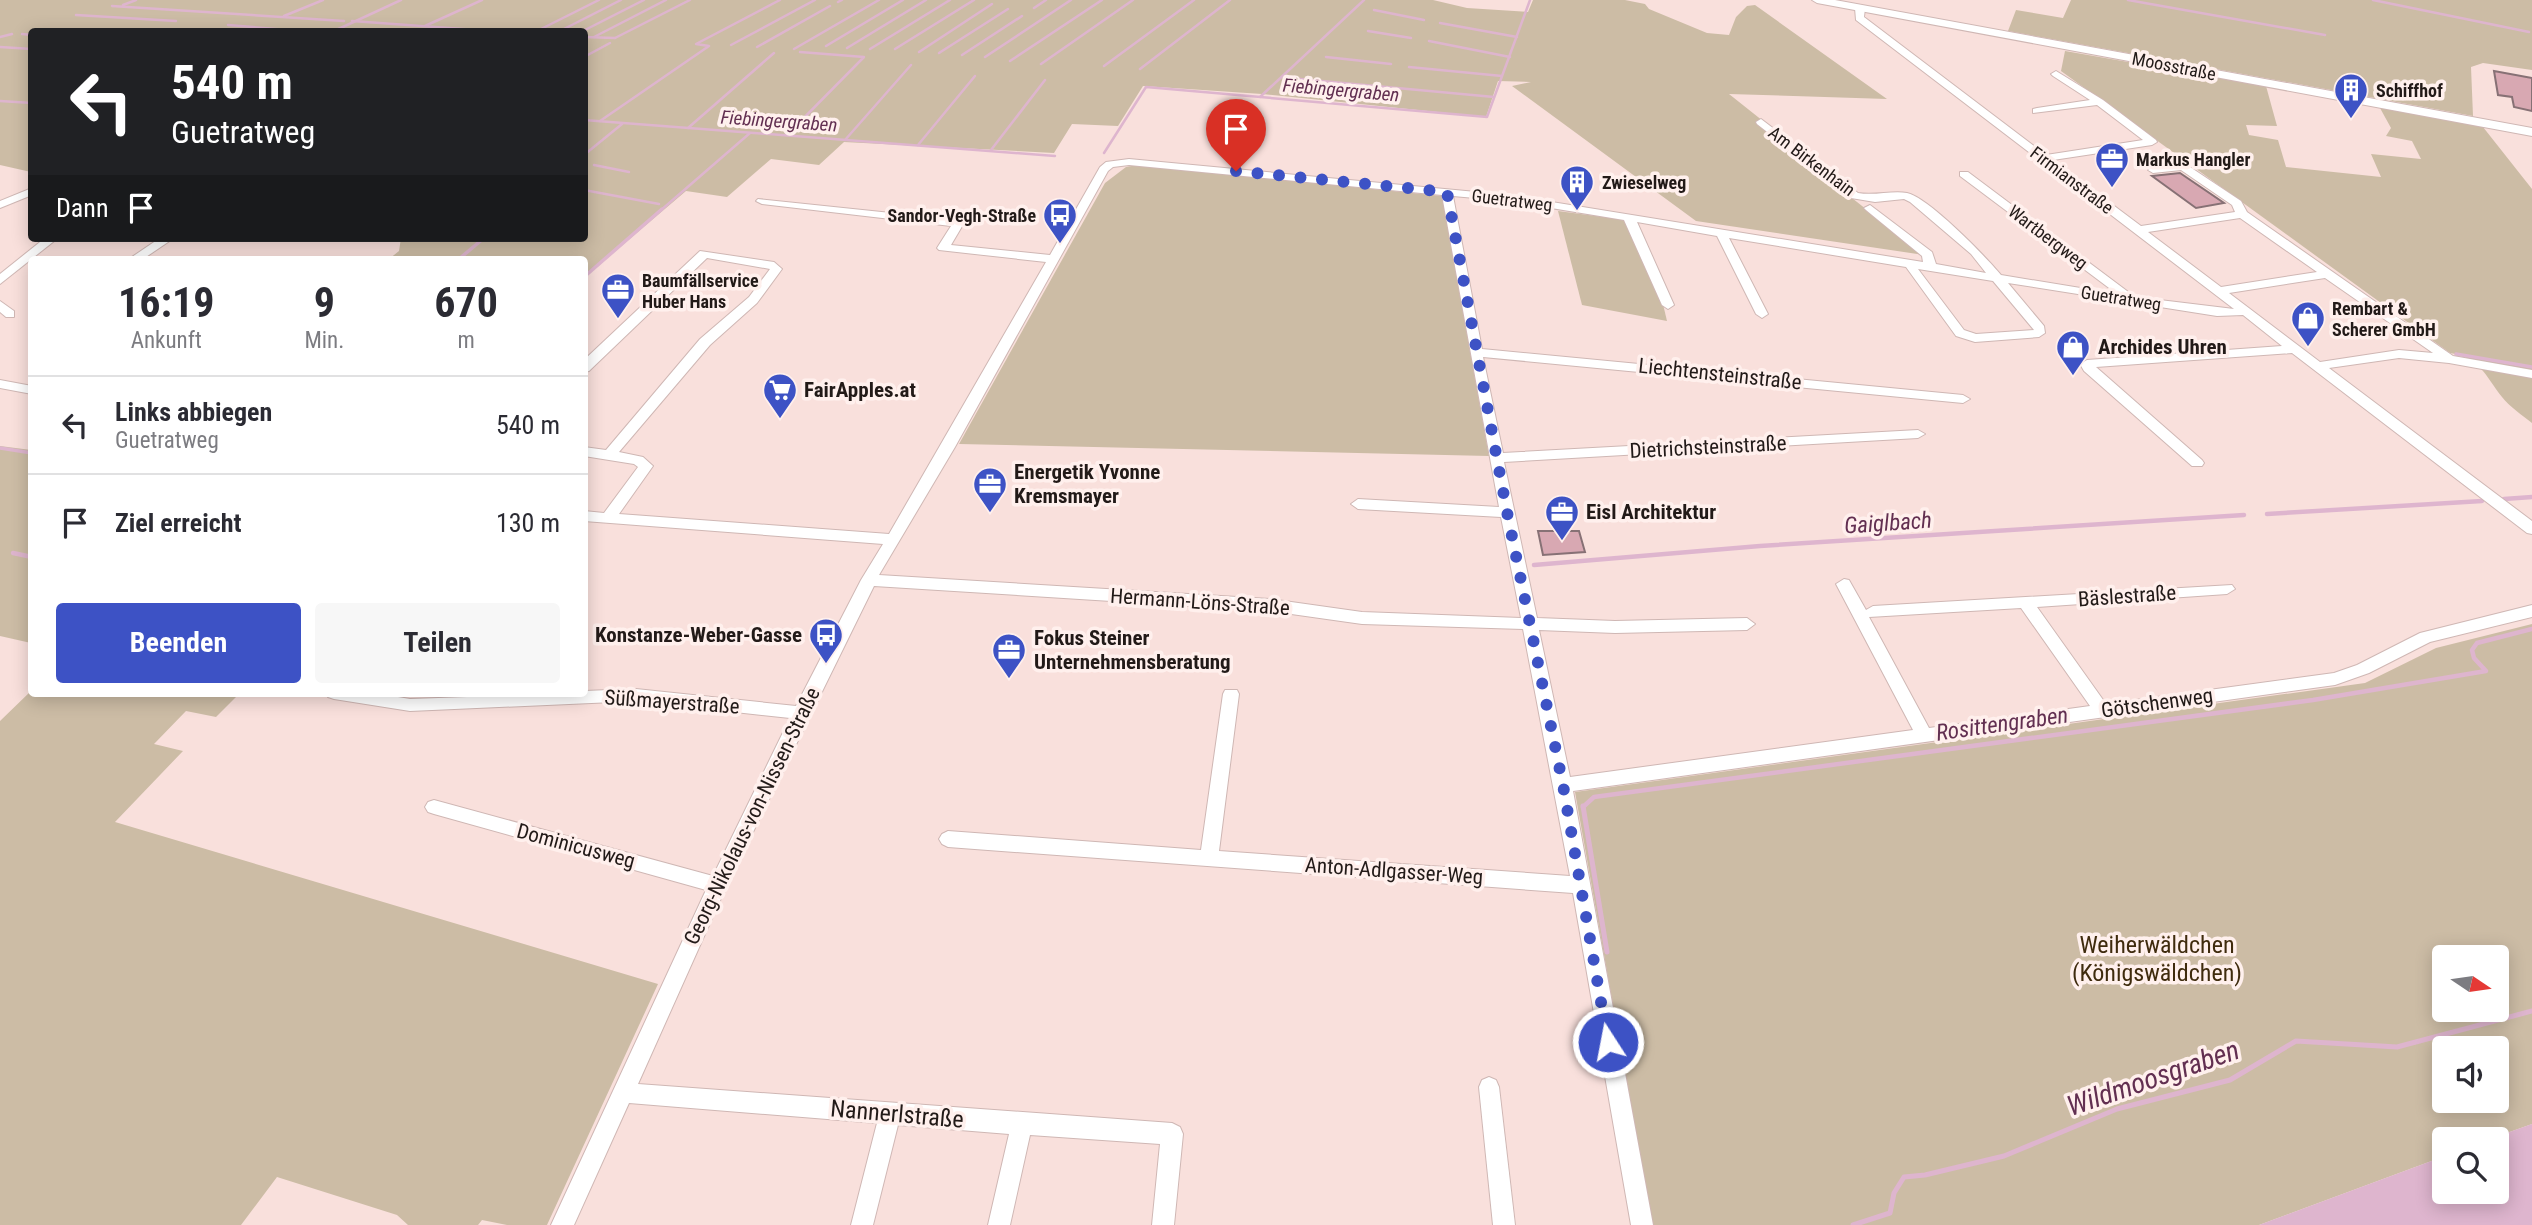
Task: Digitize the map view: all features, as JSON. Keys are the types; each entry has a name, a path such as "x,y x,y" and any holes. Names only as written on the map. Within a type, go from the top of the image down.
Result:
{"street":[{"name":"Moosstraße","path":"1817,0 2532,132"},
{"name":"Firmianstraße","path":"1860,8 1858,18 2532,529"},
{"path":"2044,158 2152,142 2056,74"},
{"path":"2037,111 2099,102"},
{"name":"Am Birkenhain","path":"1761,122 1855,196 1866,199 1905,196 1914,200 1954,232 1999,278"},
{"name":"Guetratweg","path":"1111,164 1129,162 1490,196 1628,216 2132,300 2217,312 2238,313 2242,310"},
{"name":"Georg-Nikolaus-von-Nissen-Straße","path":"562,1225 718,885 801,713 870,580 1104,169 1111,164"},
{"path":"2152,170 2183,167 2237,203 2242,214 2449,359"},
{"name":"Wartbergweg","path":"1964,173 2132,300"},
{"path":"1447,192 1507,512 1563,785 1579,886 1642,1225"},
{"path":"0,204 28,193"},
{"path":"18,198 28,200"},
{"path":"762,201 957,223 943,248 1053,259"},
{"name":"Am Birkenhain","path":"1870,208 1928,255 1930,266"},
{"path":"2138,230 2242,214"},
{"path":"1628,216 1668,305"},
{"path":"1720,231 1762,314"},
{"path":"30,256 47,242"},
{"path":"140,256 162,242"},
{"path":"588,364 704,254 774,266 776,272 753,300 705,342 609,455"},
{"path":"0,280 28,257"},
{"path":"1910,263 1960,333 1975,338 2039,333 2040,329 1999,278"},
{"path":"2220,291 2328,274"},
{"path":"2197,463 2088,369 2087,363 2294,349"},
{"name":"Liechtensteinstraße","path":"1476,352 1963,399"},
{"path":"2317,366 2399,354 2449,359 2532,374"},
{"path":"0,384 28,389"},
{"name":"Dietrichsteinstraße","path":"1497,458 1918,434"},
{"path":"588,452 638,460 646,466 609,517"},
{"path":"1359,504 1507,512"},
{"path":"588,516 894,540"},
{"name":"Hermann-Löns-Straße","path":"870,580 1270,605 1362,618 1530,625"},
{"path":"1843,584 1924,734"},
{"name":"Bäslestraße","path":"1873,612 2227,589"},
{"path":"2027,604 2102,711"},
{"name":"Götschenweg","path":"1563,785 2334,679 2363,669 2426,637 2532,611"},
{"path":"1530,625 1615,627 1747,624"},
{"path":"1209,857 1231,694"},
{"name":"Süßmayerstraße","path":"364,697 423,705 636,695 801,713"},
{"name":"Dominicusweg","path":"434,807 718,885"},
{"name":"Anton-Adlgasser-Weg","path":"948,839 1579,886"},
{"path":"1489,1087 1504,1225"},
{"name":"Nannerlstraße","path":"623,1092 891,1112 1020,1126 1172,1134 1163,1225"},
{"path":"862,1225 891,1112"},
{"path":"999,1225 1020,1126"}],"green space":[{"path":"0,0 1433,0 1467,8 1528,12 1533,0 1625,0 1645,4 1649,9 1707,33 1729,35 1736,17 1747,6 1755,5 1887,99 1729,94 1763,121 1757,123 1924,255 1696,221 1512,86 1531,82 1498,81 1486,117 1262,94 1143,86 1118,126 1072,124 1054,153 844,142 819,165 771,159 727,197 686,191 588,274 588,256 393,256 399,251 400,242 588,242 588,28 28,28 28,171 0,165"},
{"path":"2071,0 2532,0 2532,70 2483,63 2471,67 2473,116 2008,31 2016,10 2063,18"},
{"path":"2065,51 2266,86 2277,126 2246,125 2249,135 2278,140 2286,167 2381,177 2371,154 2421,159 2412,141 2386,136 2391,128 2380,108 2483,127 2532,189 2532,423 2505,401 2475,363 2450,353 2061,71"},
{"path":"1137,165 1442,196 1489,456 959,444 1105,183 1126,167"},
{"path":"1558,211 1626,220 1662,300 1667,321 1582,305"},
{"path":"0,446 28,450 28,642 0,636"},
{"name":"Weiherwäldchen (Königswäldchen)","path":"2532,624 2532,1124 2509,1132 2509,1127 2432,1127 2432,1161 2259,1225 1652,1225 1575,792 2365,683 2436,648"},
{"path":"28,694 28,697 236,697 216,717 186,711 154,744 183,751 115,822 658,984 547,1225 507,1225 482,1220 478,1225 408,1225 397,1215 277,1177 241,1225 0,1225 0,721"}],"shaded area":[{"path":"2532,1124 2532,1225 2259,1225 2432,1161 2432,1204 2509,1204 2509,1132"}],"building":[{"path":"2494,71 2532,78 2532,111 2514,107 2512,97 2498,95"},
{"path":"2180,173 2224,203 2196,208 2152,176"},
{"name":"Eisl Architektur","path":"1538,531 1579,531 1585,552 1543,555"}],"waterway":[{"path":"123,5 136,0"},
{"path":"284,16 323,0"},
{"path":"355,21 401,0"},
{"path":"425,26 482,0"},
{"path":"543,28 599,0"},
{"path":"566,28 621,0"},
{"path":"588,28 644,0"},
{"path":"594,37 666,0"},
{"path":"588,37 615,38 690,0"},
{"path":"600,121 709,46 696,44 780,0"},
{"path":"731,45 815,0"},
{"path":"838,2 842,0"},
{"path":"794,49 879,0"},
{"path":"826,46 903,0"},
{"path":"847,48 926,0"},
{"path":"870,49 950,0"},
{"path":"895,49 974,0"},
{"path":"1034,8 1046,0"},
{"path":"985,57 1071,0"},
{"path":"1010,61 1102,0"},
{"path":"1041,64 1133,0"},
{"path":"1104,66 1194,0"},
{"path":"1140,69 1230,0"},
{"path":"1260,97 1364,0"},
{"name":"Fiebingergraben","path":"1516,37 1530,0"},
{"path":"2128,0 2325,35"},
{"path":"2373,0 2529,32"},
{"path":"919,52 992,4"},
{"path":"112,6 344,21"},
{"path":"757,47 830,6"},
{"path":"939,53 1008,9"},
{"path":"1374,10 1424,20"},
{"path":"76,15 176,21"},
{"path":"962,55 1022,16"},
{"path":"341,28 355,21"},
{"path":"355,21 449,28"},
{"path":"1440,23 1516,37"},
{"path":"228,25 264,28"},
{"path":"1368,31 1411,38"},
{"path":"0,37 12,34"},
{"path":"22,34 28,35"},
{"name":"Fiebingergraben","path":"1509,57 1516,37"},
{"path":"1429,41 1509,57"},
{"path":"588,55 610,43"},
{"path":"0,47 28,49"},
{"path":"787,135 864,57 800,52"},
{"path":"688,128 774,53"},
{"path":"1326,57 1391,64"},
{"name":"Fiebingergraben","path":"1104,153 1146,87 1487,117 1509,57"},
{"path":"845,140 911,65"},
{"path":"1409,67 1502,76"},
{"path":"918,145 975,76"},
{"path":"1300,79 1494,97"},
{"path":"991,150 1045,80"},
{"name":"Fiebingergraben","path":"0,101 28,103"},
{"name":"Fiebingergraben","path":"588,120 688,128"},
{"path":"588,152 622,124"},
{"name":"Fiebingergraben","path":"688,128 845,140"},
{"path":"660,211 750,133"},
{"name":"Fiebingergraben","path":"845,140 1055,156"},
{"path":"594,165 629,172"},
{"path":"588,191 659,204"},
{"path":"588,274 662,209"},
{"path":"463,256 479,242"},
{"name":"Gaiglbach","path":"2456,354 2532,367"},
{"name":"Wildmoosgraben","path":"0,448 28,452"},
{"name":"Gaiglbach","path":"2504,499 2532,497"},
{"name":"Gaiglbach","path":"2267,514 2482,501"},
{"name":"Gaiglbach","path":"1534,565 1760,546 2244,515"},
{"path":"13,553 28,556"},
{"name":"Rosittengraben","path":"1583,807 1594,797 2313,700 2486,671 2474,658 2472,650 2477,643 2532,629"},
{"name":"Rosittengraben","path":"1583,807 1607,952"},
{"name":"Wildmoosgraben","path":"1853,1225 1890,1213 1894,1193 1904,1177 1925,1175 2004,1156 2117,1109 2230,1080 2296,1041 2397,1047 2532,1011"}],"place":[{"name":"Schiffhof","path":"2351,120"},
{"name":"Markus Hangler","path":"2112,189"},
{"name":"Zwieselweg","path":"1577,212"},
{"name":"Sandor-Vegh-Straße","path":"1060,245"},
{"name":"Baumfällservice Huber Hans","path":"618,320"},
{"name":"Rembart & Scherer GmbH","path":"2308,348"},
{"name":"Archides Uhren","path":"2073,377"},
{"name":"FairApples.at","path":"780,420"},
{"name":"Energetik Yvonne Kremsmayer","path":"990,514"},
{"name":"Eisl Architektur","path":"1562,542"},
{"name":"Konstanze-Weber-Gasse","path":"826,665"},
{"name":"Fokus Steiner Unternehmensberatung","path":"1009,680"}],"route":[{"path":"1236,171 1447,192 1454,240 1551,737 1563,785 1608,1042"}]}
